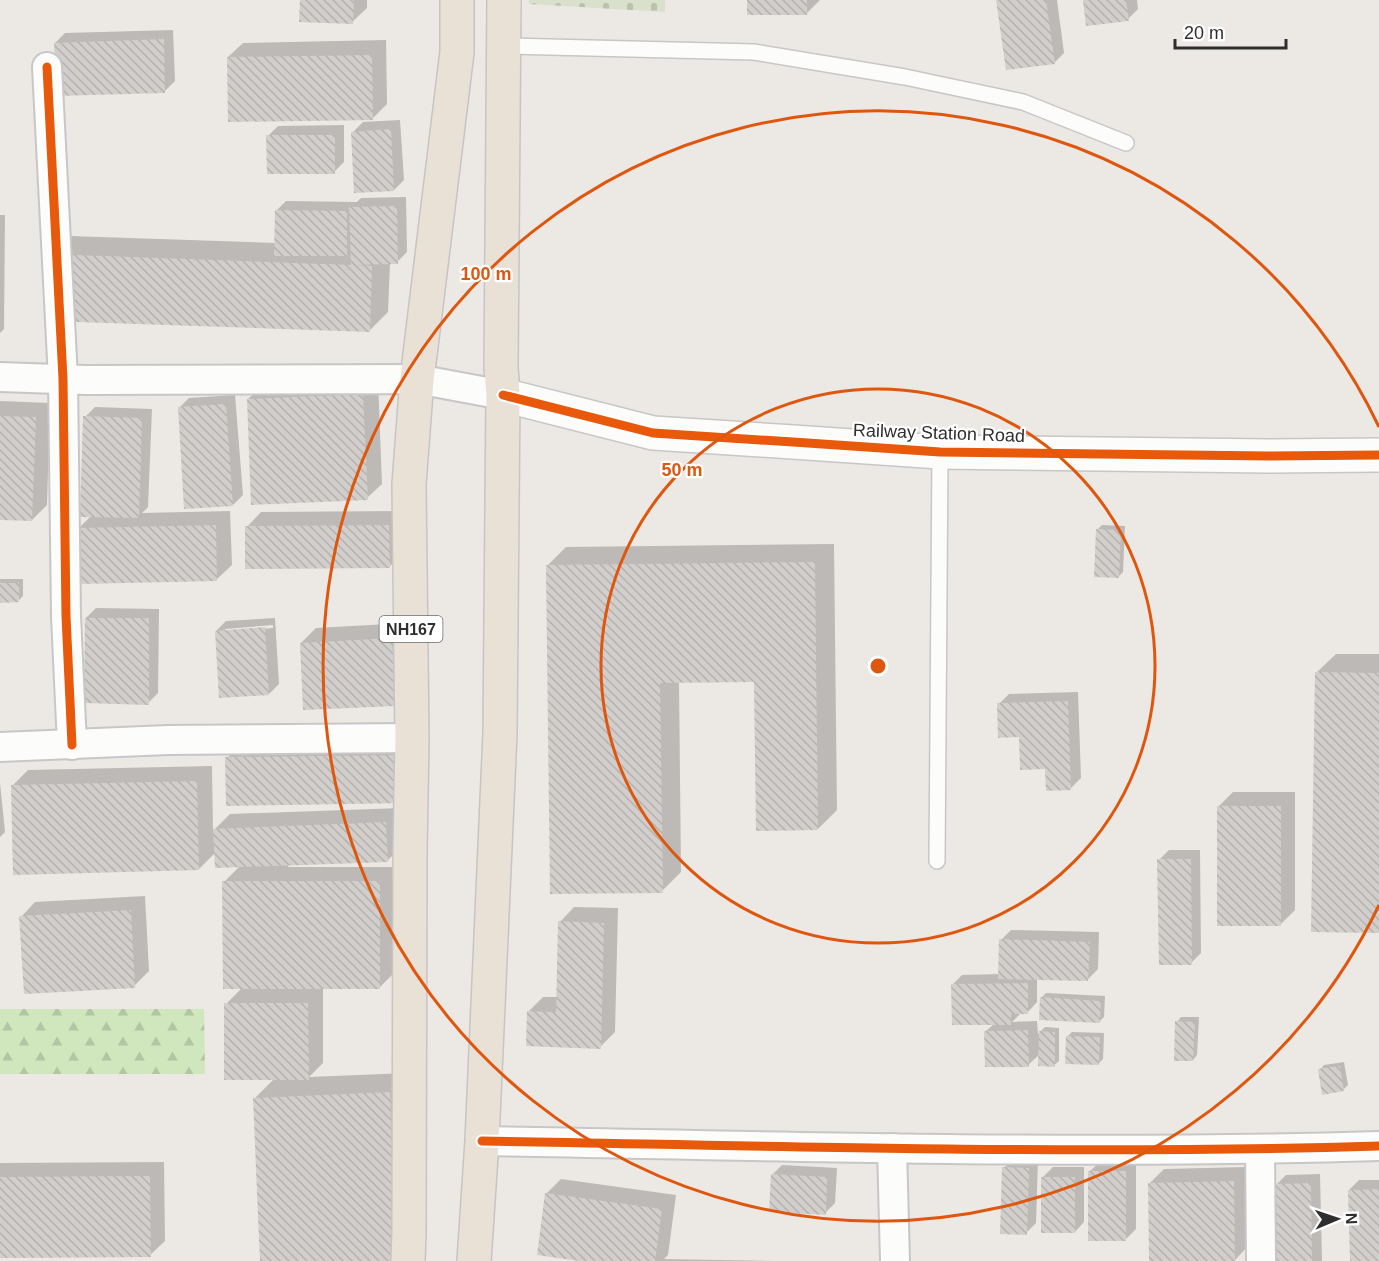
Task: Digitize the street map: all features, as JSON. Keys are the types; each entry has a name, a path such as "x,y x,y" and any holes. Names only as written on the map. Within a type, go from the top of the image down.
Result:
{"highway":[{"name":"NH167","path":"408,1261 412,738 409,484 417,379 457,52 457,0"},
{"path":"474,1261 482,1141 500,733 504,0"}],"street":[{"path":"47,67 63,379 66,616 72,745"},
{"path":"0,377 417,379 503,395"},
{"name":"Railway Station Road","path":"503,395 653,433 940,452 1379,455"},
{"path":"0,747 168,740 412,738"},
{"path":"482,1141 892,1148 1260,1149 1379,1146"},
{"path":"892,1148 895,1261"},
{"path":"1260,1149 1261,1261"}],"lane":[{"path":"504,46 754,52 904,77 1023,102 1126,143"},
{"path":"937,861 940,452"}],"green space":[{"path":"529,0 665,0 665,12 529,4"},
{"path":"0,1009 204,1009 205,1074 0,1074"}],"building":[{"path":"300,0 354,0 353,24 299,22"},
{"path":"747,0 807,0 807,15 747,15"},
{"path":"996,0 1046,0 1055,64 1006,70"},
{"path":"1083,0 1126,0 1129,21 1086,26"},
{"path":"164,39 165,93 56,96 54,43"},
{"path":"372,55 373,120 228,122 227,57"},
{"path":"391,129 394,191 354,193 351,132"},
{"path":"266,135 335,135 335,174 267,174"},
{"path":"397,206 398,264 355,265 372,266 370,332 47,321 49,254 351,265 349,207"},
{"path":"275,210 347,211 347,256 274,256"},
{"path":"363,394 368,500 251,505 247,399"},
{"path":"226,404 233,506 184,509 178,407"},
{"path":"0,416 36,417 32,521 0,520"},
{"path":"83,416 142,418 139,518 80,517"},
{"path":"216,525 217,581 78,584 77,528"},
{"path":"389,525 390,568 245,569 245,526"},
{"path":"1096,529 1121,530 1119,578 1094,577"},
{"path":"815,562 818,830 756,831 754,682 660,683 663,893 550,894 546,565"},
{"path":"0,583 19,583 19,602 0,603"},
{"path":"85,618 149,618 149,705 84,703"},
{"path":"265,627 269,695 219,698 215,631"},
{"path":"392,638 396,706 303,710 300,643"},
{"path":"1315,672 1379,673 1379,933 1311,932"},
{"path":"1068,701 1071,790 1046,791 1045,769 1020,770 1019,737 998,738 997,703"},
{"path":"408,755 408,803 226,806 225,757"},
{"path":"197,781 199,870 13,875 11,785"},
{"path":"1217,806 1281,806 1281,926 1217,926"},
{"path":"386,822 388,862 215,868 213,829"},
{"path":"1157,859 1191,859 1192,965 1159,965"},
{"path":"222,881 380,881 380,989 223,989"},
{"path":"131,910 135,988 24,994 19,916"},
{"path":"558,921 604,923 601,1049 526,1046 527,1011 556,1012"},
{"path":"999,939 1090,942 1088,981 998,979"},
{"path":"1028,983 1028,1014 1011,1014 1011,1025 952,1025 951,984"},
{"path":"1040,997 1101,1001 1100,1023 1039,1020"},
{"path":"224,1003 308,1003 309,1080 224,1080"},
{"path":"1175,1021 1195,1022 1193,1061 1174,1061"},
{"path":"1028,1030 1029,1067 985,1067 984,1031"},
{"path":"1039,1031 1055,1032 1055,1067 1038,1066"},
{"path":"1066,1036 1100,1037 1099,1065 1065,1064"},
{"path":"1340,1066 1344,1091 1322,1095 1318,1069"},
{"path":"390,1092 396,1261 260,1261 253,1098"},
{"path":"1002,1167 1029,1168 1027,1235 1000,1234"},
{"path":"1088,1171 1126,1171 1126,1241 1088,1241"},
{"path":"771,1174 827,1177 826,1215 769,1212"},
{"path":"150,1176 151,1257 0,1258 0,1177"},
{"path":"1041,1177 1075,1177 1075,1233 1041,1233"},
{"path":"1234,1181 1235,1261 1149,1261 1148,1183"},
{"path":"1311,1183 1312,1261 1276,1261 1274,1184"},
{"path":"1379,1189 1379,1261 1350,1261 1348,1190"},
{"path":"545,1193 662,1209 655,1261 579,1261 537,1255"}],"cycle path":[{"path":"47,67 63,379 66,616 72,745"},
{"path":"503,395 653,433 940,452 1379,455"},
{"path":"482,1141 1043,1150 1379,1146"}]}
